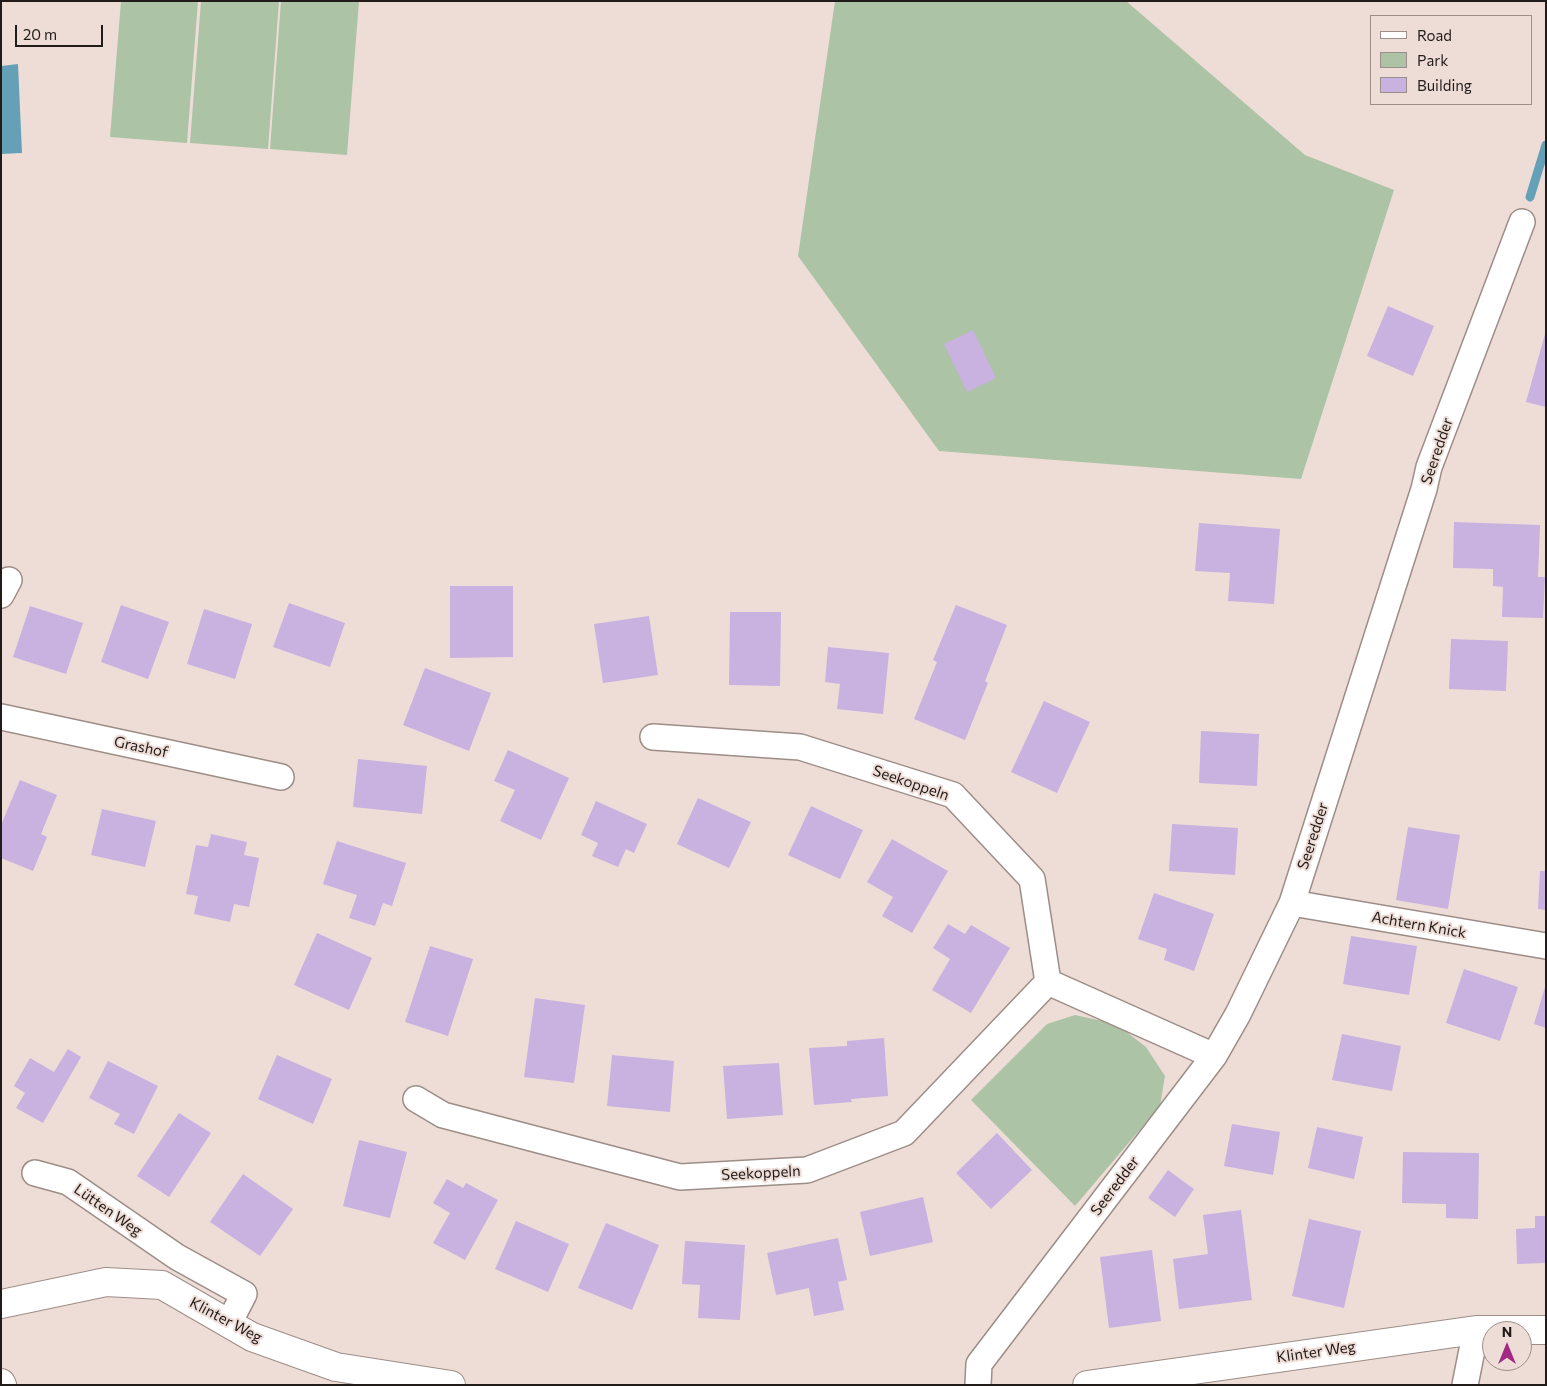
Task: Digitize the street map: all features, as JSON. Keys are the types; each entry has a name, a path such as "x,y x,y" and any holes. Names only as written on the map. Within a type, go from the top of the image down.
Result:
{"street":[{"name":"Seeredder","path":"978,1385 979,1364 1214,1056 1238,1014 1292,903 1424,490 1429,467 1522,222"},
{"name":"Grashof","path":"1,717 281,778"},
{"name":"Seekoppeln","path":"416,1100 443,1115 680,1177 807,1170 904,1134 1048,982 1032,880 953,795 800,747 653,737"},
{"name":"Achtern Knick","path":"1292,903 1546,946"},
{"path":"1048,982 1214,1056"},
{"name":"Lütten Weg","path":"35,1173 68,1182 177,1257 244,1294 229,1323"},
{"path":"162,1286 177,1257"},
{"name":"Klinter Weg","path":"1,1304 106,1282 162,1286 252,1337 336,1367 451,1385"},
{"path":"1465,1385 1476,1330"},
{"name":"Klinter Weg","path":"1087,1385 1476,1330 1546,1330"}],"green space":[{"path":"121,1 198,1 187,143 110,137"},
{"path":"201,1 279,1 268,149 190,143"},
{"path":"281,1 359,1 347,155 270,149"},
{"path":"835,1 1126,1 1305,155 1394,190 1301,479 939,451 798,256"},
{"path":"1075,1015 1116,1024 1146,1047 1165,1076 1160,1106 1075,1206 971,1100 1047,1024"}],"water":[{"path":"18,64 22,153 1,154 1,66"}],"building":[{"path":"1388,306 1434,326 1413,376 1367,356"},
{"path":"973,330 996,378 967,392 944,344"},
{"path":"1546,334 1546,407 1526,402"},
{"path":"1454,522 1540,525 1538,577 1545,577 1543,618 1502,617 1503,587 1493,586 1493,569 1453,568"},
{"path":"1199,523 1280,529 1274,604 1228,601 1230,573 1195,571"},
{"path":"450,586 513,586 513,657 450,658"},
{"path":"289,603 345,623 330,667 273,647"},
{"path":"121,605 169,622 148,679 101,662"},
{"path":"956,605 1007,625 985,681 988,683 965,740 914,719 937,662 933,660"},
{"path":"30,606 83,623 66,674 13,657"},
{"path":"204,609 252,624 235,679 187,664"},
{"path":"730,612 781,612 780,686 729,685"},
{"path":"649,616 658,675 603,683 594,624"},
{"path":"1451,639 1508,641 1506,691 1449,689"},
{"path":"828,647 889,653 883,714 837,709 840,684 825,682"},
{"path":"425,668 491,693 469,751 403,725"},
{"path":"1044,701 1090,722 1057,793 1011,772"},
{"path":"1201,731 1259,734 1257,786 1199,783"},
{"path":"508,750 569,778 541,840 500,821 515,790 494,781"},
{"path":"358,759 427,766 422,814 353,807"},
{"path":"20,780 57,795 41,834 47,837 33,871 1,858 1,825"},
{"path":"698,798 751,822 729,868 677,844"},
{"path":"596,801 647,824 634,853 626,849 618,867 592,856 598,843 581,835"},
{"path":"811,806 863,830 840,879 788,855"},
{"path":"102,809 156,821 145,867 91,855"},
{"path":"1172,824 1238,828 1235,875 1169,871"},
{"path":"1408,827 1460,835 1448,909 1396,900"},
{"path":"211,834 247,842 244,855 259,858 249,907 234,904 230,922 194,914 198,896 186,894 196,845 208,847"},
{"path":"892,839 948,871 912,933 882,916 893,897 867,882"},
{"path":"337,841 406,863 392,906 383,903 375,926 349,918 357,895 323,884"},
{"path":"1540,871 1546,871 1546,910 1538,909"},
{"path":"1154,893 1214,914 1194,971 1164,960 1167,949 1138,939"},
{"path":"948,924 965,934 971,925 1010,948 971,1013 932,990 950,959 933,948"},
{"path":"317,933 372,958 349,1010 294,985"},
{"path":"1351,936 1417,946 1409,995 1343,984"},
{"path":"430,946 473,959 448,1036 405,1022"},
{"path":"1464,969 1518,987 1500,1041 1446,1023"},
{"path":"1546,987 1546,1028 1534,1024"},
{"path":"535,998 585,1005 574,1083 524,1077"},
{"path":"1342,1034 1401,1046 1392,1091 1332,1080"},
{"path":"884,1038 888,1096 851,1099 852,1102 814,1105 809,1048 847,1046 847,1041"},
{"path":"68,1049 81,1057 43,1123 16,1108 25,1093 14,1086 30,1058 54,1072"},
{"path":"277,1055 332,1079 313,1124 258,1099"},
{"path":"612,1055 674,1061 670,1112 607,1106"},
{"path":"108,1061 158,1086 134,1134 114,1124 120,1114 89,1098"},
{"path":"779,1063 783,1115 727,1119 723,1066"},
{"path":"179,1113 211,1133 169,1197 137,1176"},
{"path":"1232,1124 1280,1132 1273,1175 1224,1166"},
{"path":"1317,1127 1363,1137 1354,1179 1308,1168"},
{"path":"997,1133 1032,1170 991,1209 956,1173"},
{"path":"359,1140 407,1152 390,1218 343,1206"},
{"path":"1403,1152 1479,1153 1478,1219 1446,1218 1446,1204 1402,1203"},
{"path":"1168,1170 1194,1189 1175,1217 1148,1198"},
{"path":"243,1174 293,1209 260,1256 210,1222"},
{"path":"447,1179 463,1188 466,1183 498,1200 465,1260 433,1243 450,1213 433,1203"},
{"path":"923,1197 933,1242 870,1256 860,1212"},
{"path":"1241,1210 1252,1300 1179,1309 1173,1259 1208,1254 1203,1215"},
{"path":"1535,1216 1546,1216 1546,1263 1517,1264 1516,1229 1535,1228"},
{"path":"1309,1219 1361,1231 1344,1308 1292,1296"},
{"path":"516,1221 569,1244 548,1292 495,1269"},
{"path":"606,1223 659,1245 632,1310 578,1288"},
{"path":"838,1238 847,1280 838,1282 844,1310 814,1316 809,1288 776,1295 767,1253"},
{"path":"685,1241 745,1245 740,1320 698,1318 700,1285 682,1284"},
{"path":"1152,1250 1161,1321 1109,1328 1100,1257"}],"waterway":[{"path":"1530,197 1546,145"}]}
